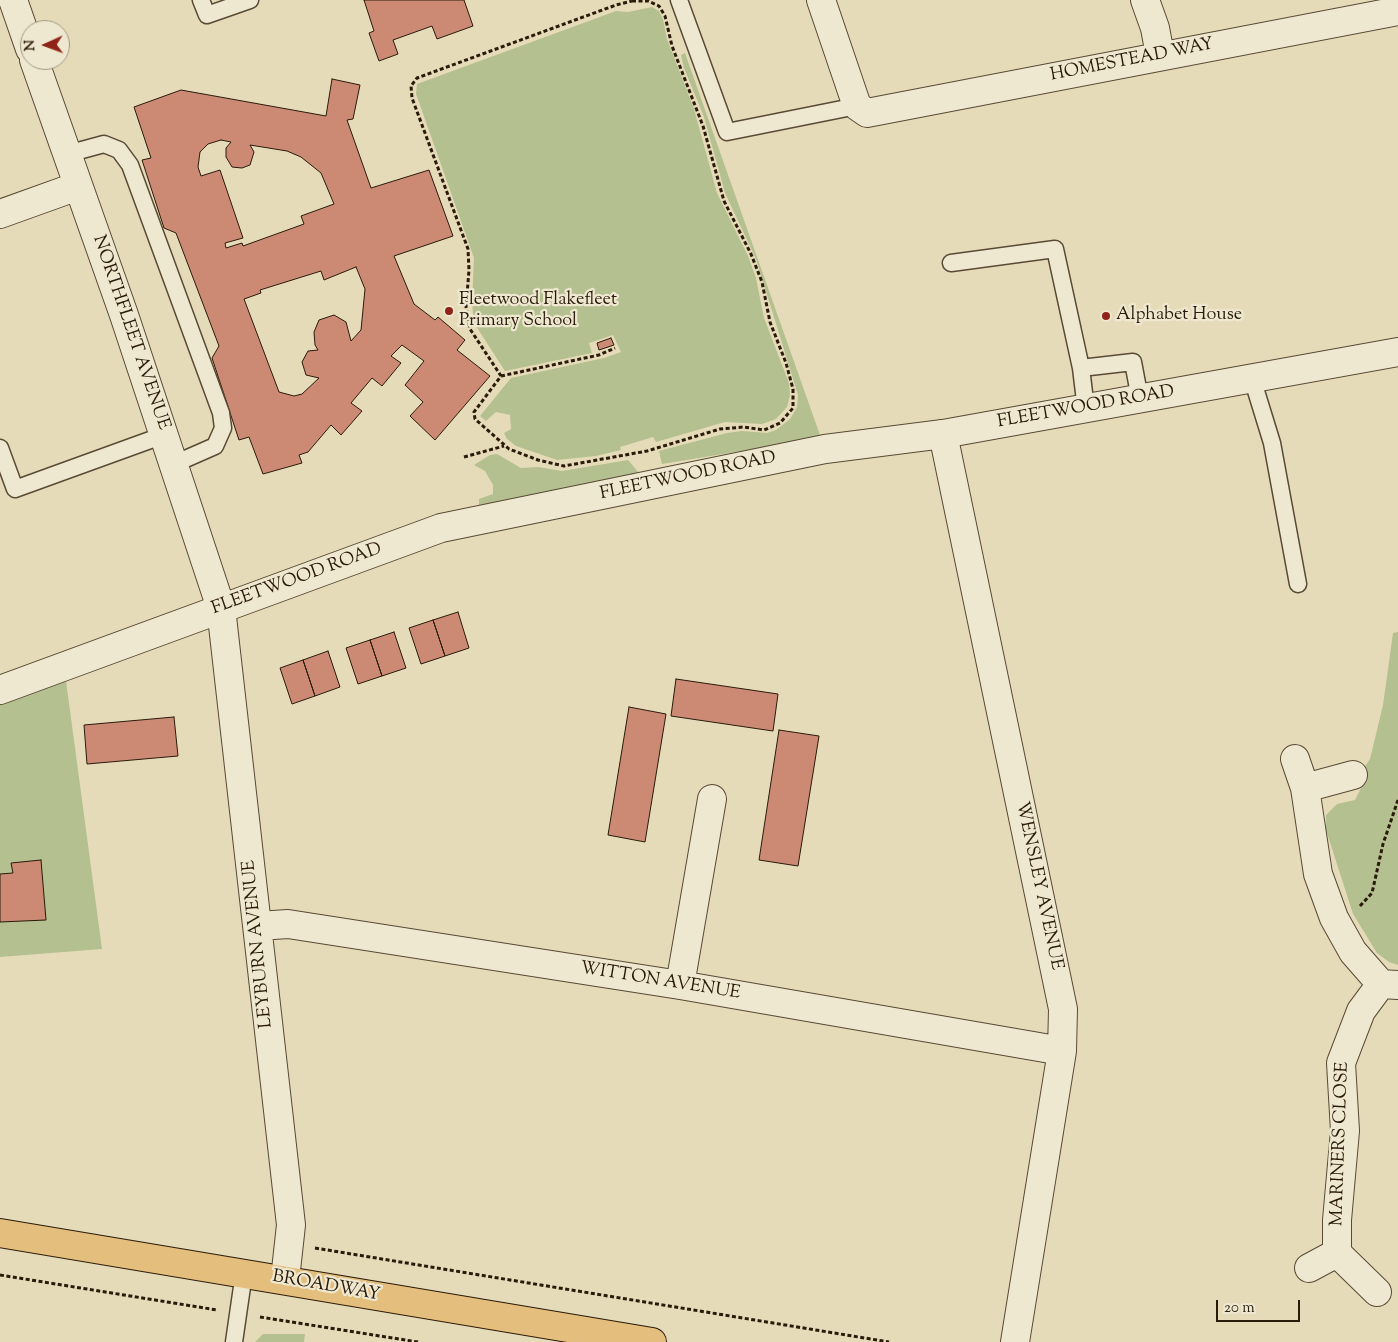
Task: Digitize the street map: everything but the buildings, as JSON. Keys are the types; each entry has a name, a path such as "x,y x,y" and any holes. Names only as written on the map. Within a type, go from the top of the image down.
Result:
{"main road":[{"name":"BROADWAY","path":"0,1233 652,1342"}],"street":[{"path":"12,0 20,22"},
{"path":"821,0 862,110"},
{"path":"1145,0 1155,28 1160,55"},
{"name":"HOMESTEAD WAY","path":"862,110 1398,11"},
{"name":"NORTHFLEET AVENUE","path":"38,70 174,464 221,608"},
{"path":"0,214 78,186"},
{"name":"FLEETWOOD ROAD","path":"0,690 441,528 825,449 943,434 1398,352"},
{"name":"WENSLEY AVENUE","path":"943,434 1063,1010 1062,1050 1014,1342"},
{"name":"LEYBURN AVENUE","path":"221,608 291,1225 285,1280"},
{"name":"MARINERS CLOSE","path":"1295,759 1305,788 1318,874 1334,918 1353,952 1389,984 1362,1012 1341,1063 1345,1131 1337,1220 1337,1253"},
{"path":"1305,788 1353,775"},
{"path":"680,985 712,799"},
{"name":"WITTON AVENUE","path":"258,926 288,924 680,985 1062,1050"},
{"path":"1309,1268 1337,1253 1377,1292"}],"lane":[{"path":"201,0 207,15 250,0"},
{"path":"679,0 727,132 862,110"},
{"path":"67,154 104,144 119,150 130,165 221,413 223,428 215,446 174,464"},
{"path":"951,263 1055,249 1080,368 1086,409"},
{"path":"1080,368 1133,362 1140,399"},
{"path":"1252,378 1272,443 1298,584"},
{"path":"0,448 15,489 164,435"},
{"path":"234,1342 244,1273"}],"path":[{"path":"501,376 470,329 466,307 469,270 468,248 412,98 411,86 416,78 616,5 632,1 648,1 660,6 665,16 672,46 703,126 724,200 752,254 762,282 770,322 786,362 793,389 793,408 780,423 764,430 744,427 720,429 646,451 564,466 538,460 505,446 475,419 474,412 501,376 599,355 615,348"},
{"path":"464,456 505,446"},
{"path":"1334,918 1359,907 1372,893 1383,844 1398,800"},
{"path":"289,1244 889,1342"},
{"path":"0,1275 418,1342"}],"green space":[{"path":"652,7 659,11 663,19 667,39 694,109 717,193 748,256 756,278 764,318 789,383 790,395 787,407 776,419 762,424 725,422 656,442 653,437 620,447 621,450 596,456 557,460 516,446 507,439 504,433 511,429 510,415 496,412 486,421 480,416 511,378 604,358 621,352 613,335 589,343 592,353 505,371 474,323 472,303 474,258 416,94 417,84 616,11 628,12"},
{"path":"685,53 821,438 662,464 659,451 727,433 742,431 767,433 776,430 790,419 797,407 798,395 756,259 725,193 704,117 684,68 681,55"},
{"path":"497,454 521,468 538,467 562,471 628,460 639,473 479,507 479,499 493,494 493,485 485,471 474,465 490,455"},
{"path":"1398,632 1398,965 1389,962 1377,953 1353,914 1326,830 1326,815 1337,804 1355,800 1361,788 1359,775 1370,759 1383,705 1393,633"},
{"path":"64,666 102,949 0,957 0,690"},
{"path":"263,1334 305,1334 304,1342 255,1342"}],"place":[{"name":"Fleetwood Flakefleet Primary School","path":"449,311"},
{"name":"Alphabet House","path":"1106,316"}]}
